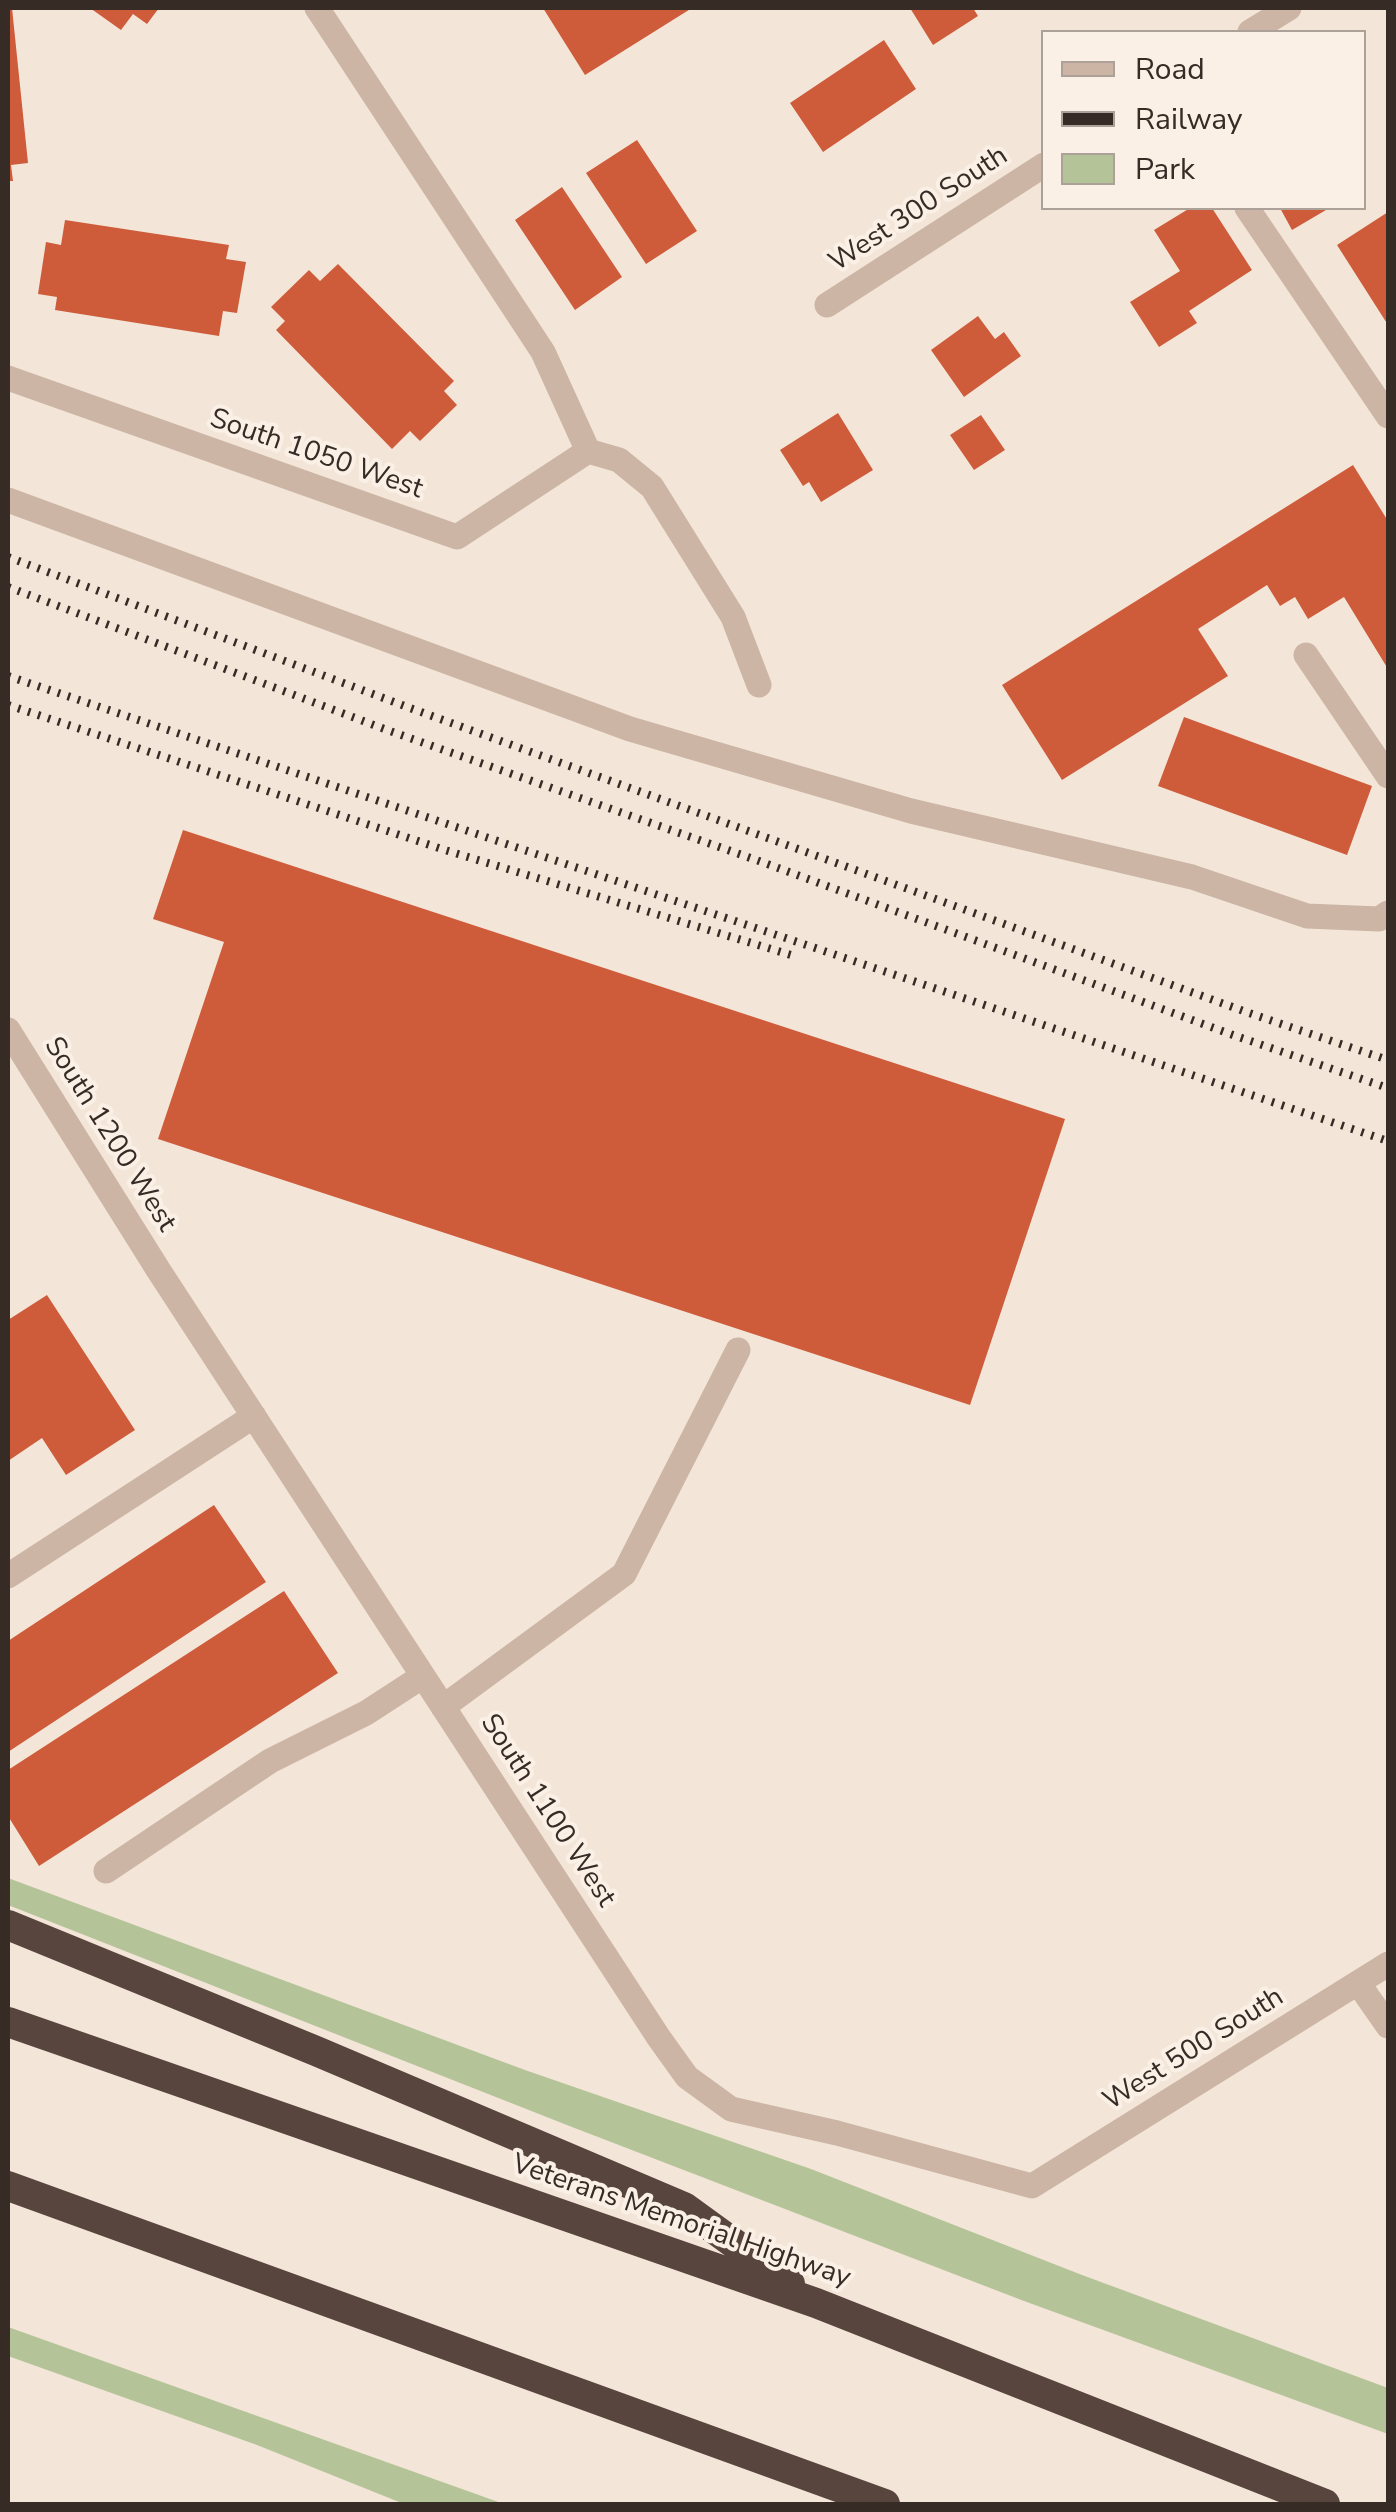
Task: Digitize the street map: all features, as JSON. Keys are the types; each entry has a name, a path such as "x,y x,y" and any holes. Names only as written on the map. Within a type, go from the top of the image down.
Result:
{"highway":[{"path":"8,1926 684,2207 816,2303"},
{"name":"Veterans Memorial Highway","path":"8,2022 816,2303 1325,2504"},
{"path":"8,2186 885,2504"}],"street":[{"path":"318,8 543,352 588,452 619,460 652,487 733,617 759,685"},
{"path":"1253,30 1288,8"},
{"name":"West 300 South","path":"827,305 1041,168"},
{"path":"1248,210 1388,416"},
{"name":"South 1050 West","path":"8,378 457,537 588,452"},
{"path":"8,500 630,730 911,811 1192,877 1307,916 1379,920 1388,913"},
{"path":"1306,655 1388,776"},
{"name":"South 1200 West","path":"8,1030 159,1272"},
{"name":"South 1100 West","path":"159,1272 687,2077 731,2108 1032,2186"},
{"path":"443,1707 624,1574 738,1350"},
{"path":"8,1576 254,1416"},
{"path":"106,1871 270,1761 366,1713 423,1676"},
{"name":"West 500 South","path":"1032,2186 1388,1964"},
{"path":"1358,1983 1388,2026"}],"green space":[{"path":"8,1878 525,2070 811,2169 1388,2388 1388,2434 1024,2301 8,1905"},
{"path":"8,2327 504,2504 404,2504 257,2445 8,2356"}],"building":[{"path":"8,8 12,8 28,163 11,165 13,181 8,181"},
{"path":"90,8 159,8 147,24 133,14 121,30"},
{"path":"543,8 692,8 585,75"},
{"path":"910,8 973,8 978,16 933,45"},
{"path":"884,40 916,89 823,152 790,103"},
{"path":"637,140 697,231 646,264 586,173"},
{"path":"562,187 622,277 575,310 515,220"},
{"path":"1187,210 1213,210 1252,270 1189,311 1197,323 1159,347 1130,302 1180,271 1154,230"},
{"path":"1281,210 1326,210 1292,230"},
{"path":"1388,212 1388,325 1337,245"},
{"path":"65,220 229,245 226,259 246,262 237,313 223,311 219,336 55,310 57,297 38,294 46,242 61,245"},
{"path":"338,264 454,381 444,391 457,405 420,441 410,431 392,449 276,330 285,321 271,307 309,270 320,281"},
{"path":"978,316 995,339 1004,332 1021,356 964,397 931,350"},
{"path":"838,413 873,470 821,502 809,482 803,486 780,450"},
{"path":"981,415 1005,450 974,470 950,435"},
{"path":"1353,465 1388,521 1388,669 1344,597 1308,619 1295,597 1280,606 1267,585 1198,629 1228,676 1062,780 1002,685"},
{"path":"1184,717 1372,786 1347,855 1158,786"},
{"path":"183,830 1065,1119 970,1405 158,1139 224,942 153,919"},
{"path":"47,1295 135,1430 66,1475 42,1438 8,1461 8,1320"},
{"path":"214,1505 266,1582 8,1752 8,1641"},
{"path":"284,1591 338,1673 39,1866 8,1816 8,1770"}],"railway":[{"path":"8,557 410,708 1388,1060"},
{"path":"8,587 387,730 1388,1088"},
{"path":"8,676 1388,1141"},
{"path":"8,705 445,850 791,955"}]}
